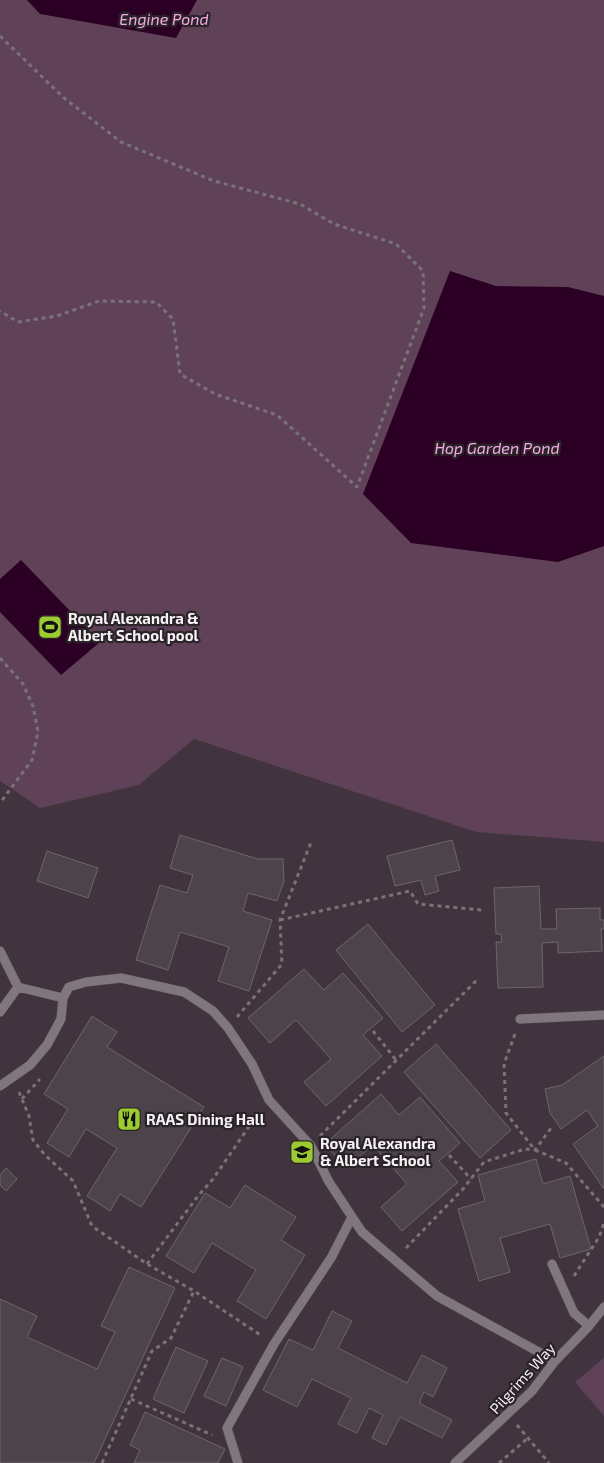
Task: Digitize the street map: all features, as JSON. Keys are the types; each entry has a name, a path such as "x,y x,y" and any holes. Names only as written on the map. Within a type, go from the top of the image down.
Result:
{"lane":[{"path":"0,951 18,987 63,998"},
{"path":"0,1086 30,1065 47,1045 60,1019 63,998 70,987 86,982 121,978 184,992 213,1011 228,1028 252,1064 270,1100 310,1146 329,1182 362,1232 437,1296 555,1361"},
{"path":"0,1012 18,987"},
{"path":"520,1019 604,1015"},
{"path":"238,1463 227,1428 274,1344 331,1258 352,1217"},
{"path":"552,1264 574,1313 589,1326"},
{"name":"Pilgrims Way","path":"456,1463 532,1391 555,1361 589,1326 604,1307"}],"path":[{"path":"0,36 64,98 121,142 214,181 300,204 334,224 396,244 423,271 424,308 357,487 277,415 215,394 180,374 173,319 156,302 99,300 57,316 18,322 0,311"},
{"path":"0,658 23,684 33,706 38,732 32,760 0,803"},
{"path":"228,1028 282,964 280,920 312,840"},
{"path":"280,920 410,891 418,904 482,910"},
{"path":"310,1146 478,979"},
{"path":"520,1019 504,1064 506,1113 535,1150"},
{"path":"373,1031 396,1060"},
{"path":"13,1077 29,1116 33,1140 44,1154 73,1181 92,1226 274,1344"},
{"path":"148,1264 213,1179 252,1121 270,1100"},
{"path":"535,1150 551,1128"},
{"path":"394,1260 471,1179 484,1162 525,1149 535,1150 566,1163 604,1207"},
{"path":"449,1155 471,1179"},
{"path":"564,1291 599,1237 604,1224"},
{"path":"102,1463 152,1351 171,1338 194,1291"},
{"path":"130,1399 232,1444"},
{"path":"509,1414 549,1463"},
{"path":"499,1463 528,1438"}],"shaded area":[{"path":"0,0 604,0 604,842 476,832 194,739 139,785 40,808 0,781"},
{"name":"Royal Alexandra & Albert School","path":"194,739 476,832 604,842 604,1463 0,1463 0,781 40,807 139,785"},
{"path":"604,1358 604,1416 575,1382"}],"water":[{"name":"Engine Pond","path":"27,0 197,0 176,38 40,14"},
{"name":"Hop Garden Pond","path":"450,271 496,286 568,287 604,296 604,546 558,562 411,543 363,494"},
{"name":"Royal Alexandra & Albert School pool","path":"21,560 100,642 61,675 0,612 0,579"}],"building":[{"path":"180,835 258,859 283,859 284,881 277,901 248,893 243,911 272,920 249,991 218,981 229,947 180,932 168,970 136,960 160,885 187,893 193,875 170,868"},
{"path":"452,840 460,870 435,876 439,891 425,895 421,880 395,886 387,856"},
{"path":"47,851 98,868 88,898 37,881"},
{"path":"539,886 541,929 557,929 556,909 600,908 600,920 604,920 604,929 601,929 602,951 558,953 558,942 542,943 543,987 498,988 496,942 502,942 501,934 496,934 494,888"},
{"path":"368,924 435,1005 402,1032 336,950"},
{"path":"304,969 324,990 343,973 383,1018 363,1035 382,1056 326,1106 304,1082 331,1059 296,1020 270,1043 248,1018"},
{"name":"RAAS Dining Hall","path":"92,1016 117,1032 107,1047 204,1107 141,1207 120,1194 110,1211 87,1196 117,1148 86,1129 69,1157 47,1143 68,1109 44,1094"},
{"path":"436,1044 511,1130 480,1158 404,1072"},
{"path":"604,1056 604,1189 573,1144 598,1126 587,1110 561,1129 550,1113 545,1089 562,1085"},
{"path":"381,1094 399,1115 420,1097 460,1143 439,1161 458,1182 402,1231 381,1207 407,1184 373,1145 346,1168 325,1144"},
{"path":"536,1159 543,1184 570,1176 591,1249 560,1258 550,1224 500,1238 510,1272 479,1281 458,1209 485,1201 478,1175"},
{"path":"6,1168 17,1179 6,1191 0,1185 0,1175"},
{"path":"245,1185 296,1217 281,1240 305,1255 266,1319 237,1301 256,1270 212,1243 194,1273 166,1256 205,1193 230,1208"},
{"path":"129,1267 175,1288 94,1463 0,1463 0,1299 37,1316 27,1337 97,1369 115,1332 101,1326"},
{"path":"332,1311 352,1321 338,1348 407,1383 422,1355 447,1368 433,1397 424,1392 419,1403 452,1420 442,1438 400,1417 386,1445 372,1438 383,1415 369,1408 357,1433 338,1424 351,1398 312,1379 297,1407 263,1390 289,1339 313,1350"},
{"path":"176,1347 208,1361 184,1413 153,1399"},
{"path":"222,1358 243,1367 226,1406 204,1396"},
{"path":"145,1412 225,1449 218,1463 134,1463 140,1450 130,1445"}],"place":[{"name":"Royal Alexandra & Albert School pool","path":"50,627"},
{"name":"RAAS Dining Hall","path":"129,1119"},
{"name":"Royal Alexandra & Albert School","path":"302,1152"}]}
